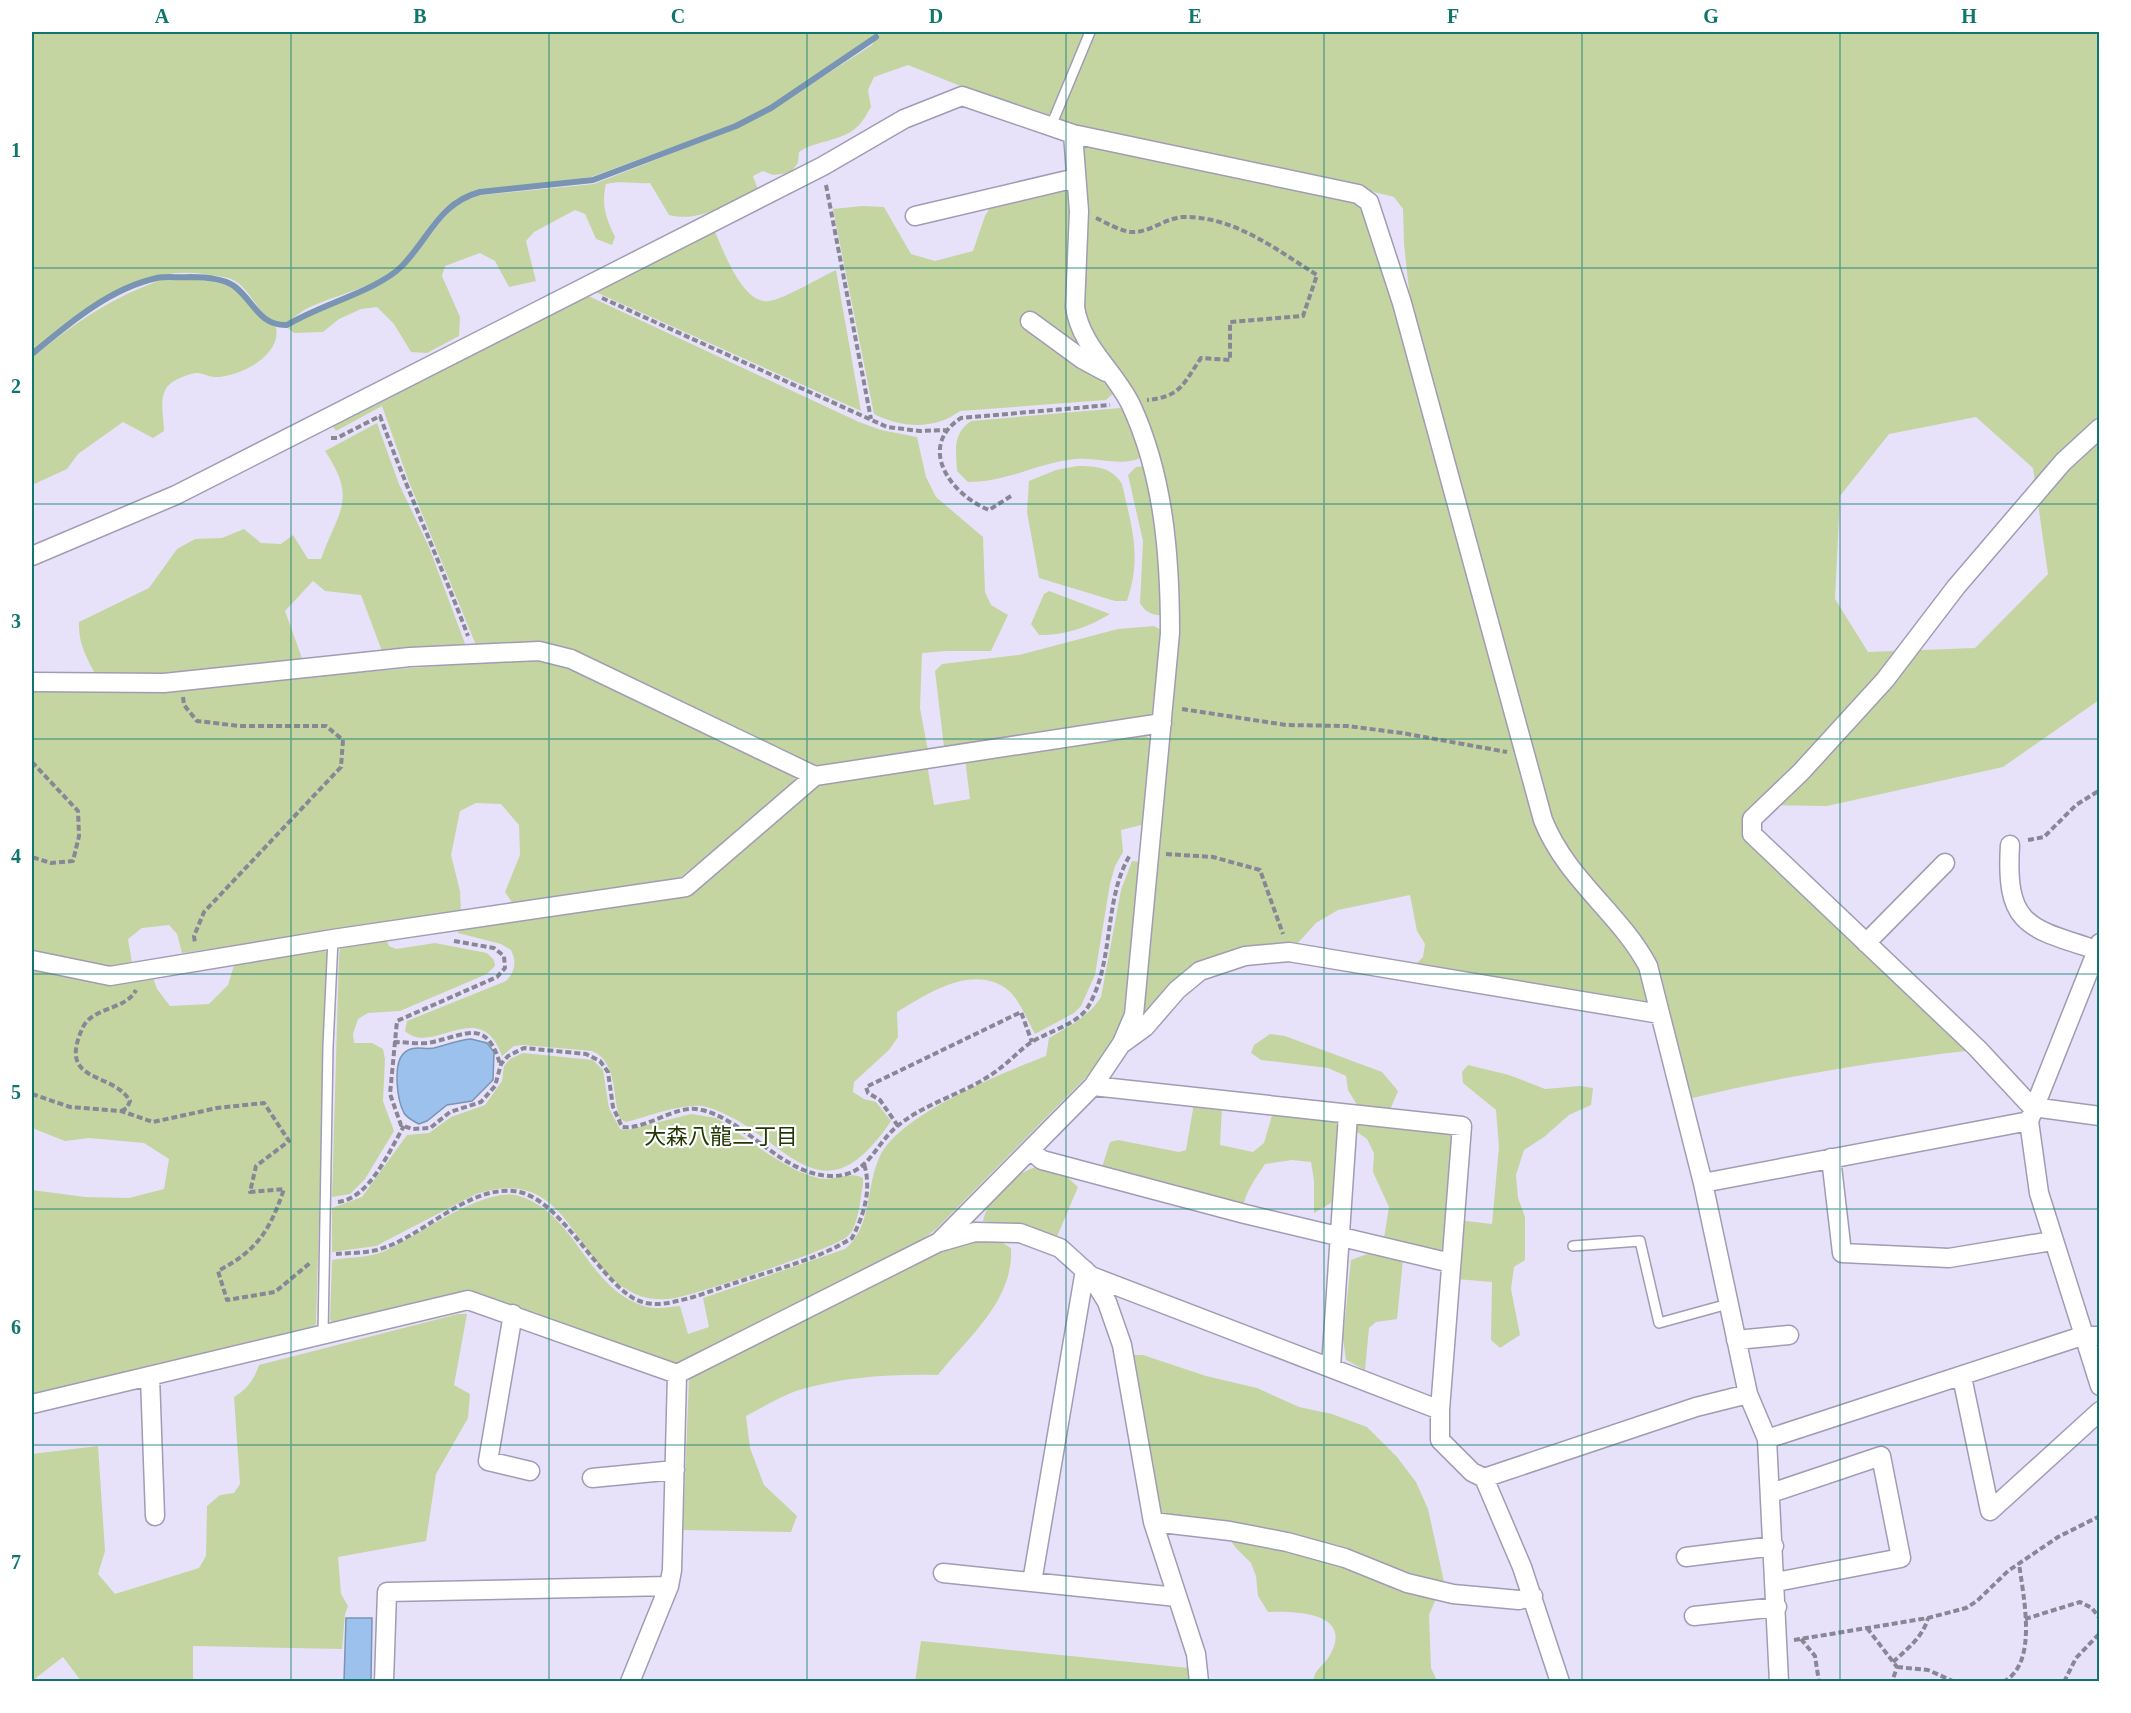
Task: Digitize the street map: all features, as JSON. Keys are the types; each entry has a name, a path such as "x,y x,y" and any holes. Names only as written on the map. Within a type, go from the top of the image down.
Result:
{"street":[{"path":"32,556 176,495 823,166 904,119 962,96 1073,134 1358,194 1369,202 1402,303 1526,756 1553,846 1638,948 1648,966 1703,1183 1748,1395 1767,1439 1779,1642 1779,1682"},
{"path":"939,1242 1094,1086 1122,1043 1134,1015 1170,633 1170,581 1165,530 1153,468 1141,427 1129,402 1083,336 1077,321 1075,307 1079,211 1073,134"},
{"path":"915,216 1076,178"},
{"path":"1030,321 1082,359 1109,374"},
{"path":"2031,1114 1977,1048 1752,834 1752,819 1802,772 1885,680 1956,587 2063,462 2100,428"},
{"path":"32,682 93,684 181,681 411,657 539,651 571,659 815,776"},
{"path":"32,960 110,976 333,939 686,887 815,776 1162,714"},
{"path":"2010,845 2008,875 2012,897 2029,925 2050,936 2098,946 2031,1114 2038,1193 2052,1241 2091,1336 2100,1386"},
{"path":"1866,943 1945,863"},
{"path":"1122,1043 1145,1027 1177,990 1200,971 1245,956 1289,952 1660,1014"},
{"path":"1094,1086 1462,1126 1440,1410 1440,1440 1472,1472 1484,1478 1533,1596 1560,1682"},
{"path":"1703,1183 1831,1158 2031,1114 2100,1116"},
{"path":"1331,1367 1348,1115"},
{"path":"1030,1150 1042,1160 1053,1163 1451,1263"},
{"path":"1831,1158 1842,1253 1949,1258 2052,1241"},
{"path":"32,1404 468,1300 513,1314 677,1374 939,1242 975,1232 1020,1233 1060,1248 1088,1273 1115,1320 1122,1345 1153,1522 1196,1654 1199,1682"},
{"path":"1088,1273 1440,1410"},
{"path":"1032,1582 1088,1273"},
{"path":"513,1314 488,1461 530,1472"},
{"path":"1736,1340 1789,1335"},
{"path":"1767,1439 2091,1336"},
{"path":"630,1682 669,1586 672,1570 677,1374"},
{"path":"150,1377 155,1516"},
{"path":"1962,1377 1990,1511 2100,1411"},
{"path":"1484,1478 1695,1407 1748,1395"},
{"path":"1771,1493 1881,1456 1901,1558 1776,1582"},
{"path":"592,1478 675,1470"},
{"path":"1153,1522 1230,1530 1287,1542 1345,1558 1407,1583 1453,1594 1519,1600 1533,1596"},
{"path":"1686,1557 1774,1546"},
{"path":"943,1573 1178,1597"},
{"path":"384,1682 387,1592 669,1586"},
{"path":"1694,1616 1777,1607"}],"lane":[{"path":"1051,126 1090,32"},
{"path":"323,1335 328,1046 333,939"},
{"path":"1574,1246 1640,1241 1659,1323 1728,1304"}],"path":[{"path":"823,166 871,419"},
{"path":"1011,496 989,510 977,506 951,484 940,466 940,448 950,425 961,418 1166,398 1179,390 1201,358 1230,360 1230,322 1303,316 1317,275 1268,243 1232,226 1184,217 1168,219 1137,232 1130,232 1079,211"},
{"path":"582,288 886,427 948,430"},
{"path":"321,422 331,438 337,438 380,416 474,654"},
{"path":"181,681 184,705 197,721 240,726 326,726 343,740 341,767 204,912 194,936 199,961"},
{"path":"1162,714 1286,725 1347,726 1402,733 1526,756"},
{"path":"32,762 78,811 79,836 73,861 51,863 32,857"},
{"path":"2010,845 2044,837 2076,805 2100,790"},
{"path":"442,939 494,948 504,956 505,968 497,977 397,1021 390,1094 394,1109 404,1126 412,1129 430,1128 450,1112 481,1101 495,1086 501,1064 508,1056 524,1048 594,1056 608,1072 613,1107 622,1127 698,1109 718,1116 796,1166 819,1174 843,1174 856,1170 898,1126 1000,1069 1032,1042 1087,1009 1100,978 1122,867 1130,854 1213,857 1260,870 1289,952"},
{"path":"121,1112 127,1108 130,1101 125,1093 119,1087 92,1078 84,1071 78,1061 76,1047 84,1024 135,994 138,986 137,971"},
{"path":"898,1126 879,1101 868,1093 866,1087 1021,1012 1032,1042"},
{"path":"394,1042 432,1042 458,1033 483,1036 495,1045 501,1064"},
{"path":"32,1094 70,1107 121,1112 153,1122 217,1108 264,1103 289,1141 256,1166 250,1192 284,1189 273,1223 242,1258 218,1270 227,1300 276,1292 302,1266 325,1255 377,1250 402,1239 475,1198 513,1190 526,1194 554,1212 595,1264 633,1297 645,1304 678,1301 798,1262 852,1238 862,1218 868,1184 864,1164"},
{"path":"326,1204 355,1197 365,1187 404,1126"},
{"path":"1779,1642 1928,1618 1966,1608 2019,1563 2058,1537 2100,1516"},
{"path":"2003,1682 2010,1678 2020,1666 2026,1648 2019,1563"},
{"path":"2025,1619 2080,1602 2092,1608 2100,1619"},
{"path":"1893,1662 1911,1646 1926,1627 1928,1618"},
{"path":"1867,1628 1897,1667 1928,1670 1955,1682"},
{"path":"2064,1682 2076,1658 2100,1633"},
{"path":"1801,1639 1815,1656 1819,1682"},
{"path":"1892,1682 1897,1667"}],"green space":[{"path":"32,32 1086,32 1053,111 1043,119 908,65 874,77 868,90 871,107 861,123 851,132 799,152 798,163 790,173 773,175 763,171 753,176 758,190 725,206 692,216 669,215 650,183 606,184 604,205 615,237 612,245 596,239 585,214 575,210 534,232 526,241 536,281 509,287 495,261 480,253 445,266 442,276 460,317 459,336 427,353 411,352 394,324 377,307 361,309 339,319 323,332 294,333 288,328 313,312 382,284 402,270 451,209 464,200 482,195 594,184 737,128 773,109 872,45 879,34 770,106 735,124 591,177 479,190 463,196 441,212 398,267 367,285 310,307 287,323 277,322 263,313 248,293 231,279 204,274 179,273 155,276 133,283 111,294 70,320 32,350"},
{"path":"1093,32 2099,32 2099,700 2003,767 1827,806 1756,805 1743,821 1743,837 1966,1051 1826,1071 1688,1099 1651,959 1574,865 1550,817 1411,308 1404,244 1403,209 1394,197 1059,121 1060,112","holes":["1976,417 2033,468 2048,574 1975,648 1868,652 1835,599 1840,496 1889,434"]},
{"path":"1083,141 1355,198 1364,206 1400,313 1539,826 1634,953 1652,1003 1648,1007 1415,965 1423,957 1425,944 1417,931 1410,895 1338,910 1316,923 1296,945 1228,956 1140,1024 1167,731 1159,469 1083,317"},
{"path":"1069,189 1069,306 1115,392 1106,400 960,411 929,424 895,422 874,414 833,209 862,206 884,207 911,254 935,261 973,251 985,216 993,203"},
{"path":"713,227 734,273 750,294 759,300 769,301 783,297 836,270 861,411 591,290"},
{"path":"161,280 206,281 228,286 238,292 262,319 276,327 276,337 272,347 257,363 236,373 215,377 194,373 173,381 164,393 164,431 153,438 123,422 78,454 67,469 32,485 32,358 93,313 125,295"},
{"path":"584,294 859,422 881,430 917,437 926,477 936,497 983,537 985,592 991,605 1008,615 991,651 922,653 920,708 928,751 814,769 574,655 478,650 409,482 382,406 336,431 330,422"},
{"path":"1120,408 1128,412 1144,456 1120,462 1085,459 1062,461 1011,476 983,481 968,482 957,471 956,443 961,431 971,421"},
{"path":"377,423 399,484 429,547 467,649 383,654 361,595 325,591 313,581 285,611 303,661 163,675 97,677 82,644 79,622 149,588 177,549 195,539 222,538 244,529 261,543 281,544 293,535 308,559 321,559 338,517 343,494 341,482 325,451"},
{"path":"1077,466 1097,467 1108,471 1122,484 1132,529 1135,556 1132,585 1127,601 1115,601 1039,578 1027,512 1029,481 1056,470"},
{"path":"1146,466 1159,532 1164,615 1150,613 1140,603 1143,541 1128,475 1136,467"},
{"path":"1049,591 1110,614 1076,630 1039,635 1031,624 1044,594"},
{"path":"1154,626 1163,631 1156,711 1150,717 944,747 935,671 942,664 1019,655 1118,629"},
{"path":"540,658 557,660 795,776 794,786 677,880 513,904 505,892 520,855 519,825 501,804 476,803 460,811 451,855 460,891 461,913 182,953 177,934 169,925 142,928 128,939 132,963 110,966 32,951 32,686 159,688"},
{"path":"1142,732 1153,742 1145,824 1121,830 1123,852 1115,866 1110,884 1095,975 1081,1006 1074,1013 1035,1034 1012,994 995,982 981,979 951,984 897,1012 898,1037 889,1050 854,1082 853,1092 864,1099 876,1102 891,1121 865,1152 843,1168 822,1170 801,1164 735,1119 707,1107 678,1108 626,1122 620,1119 613,1081 606,1063 592,1051 523,1045 514,1046 502,1056 493,1038 482,1030 469,1028 429,1037 416,1037 405,1031 407,1021 506,981 511,974 514,963 511,950 501,944 458,933 459,927 689,893 818,785 831,781 927,764 934,805 970,799 965,759"},
{"path":"1132,861 1141,862 1127,1009 1117,1034 1096,1067 935,1230 901,1255 677,1364 474,1292 334,1323 330,1320 332,1260 382,1252 469,1205 504,1195 519,1196 538,1205 555,1218 608,1284 625,1297 648,1307 680,1306 688,1334 709,1327 703,1298 845,1249 854,1240 864,1218 875,1168 880,1156 891,1140 908,1125 930,1110 979,1084 1046,1056 1049,1038 1090,1010 1101,997 1121,890"},
{"path":"386,939 389,946 396,949 435,943 487,953 494,960 495,966 487,974 400,1011 368,1013 358,1019 353,1034 354,1043 372,1043 383,1049 385,1059 383,1101 394,1131 365,1179 350,1194 332,1197 341,945"},
{"path":"322,948 327,953 316,1324 312,1328 32,1394 32,1190 85,1197 129,1198 164,1189 169,1159 144,1143 89,1138 65,1141 32,1128 32,966 152,975 157,989 170,1006 209,1004 228,985 235,962"},
{"path":"1270,1034 1285,1036 1382,1072 1398,1091 1390,1110 1357,1105 1348,1090 1346,1076 1328,1068 1261,1060 1251,1053 1254,1045"},
{"path":"523,1053 593,1060 603,1070 609,1108 620,1129 627,1130 691,1114 716,1118 779,1161 805,1174 824,1179 853,1175 863,1178 858,1212 852,1231 838,1242 794,1260 690,1294 662,1299 640,1296 617,1283 599,1265 569,1223 552,1205 533,1193 508,1188 476,1194 376,1246 332,1252 332,1208 362,1197 407,1135 429,1133 451,1117 485,1105 502,1081 504,1066 510,1059"},
{"path":"1468,1065 1509,1075 1545,1089 1580,1086 1593,1088 1591,1105 1569,1115 1544,1137 1524,1150 1516,1175 1518,1198 1525,1217 1525,1260 1514,1267 1511,1289 1520,1335 1500,1348 1491,1340 1492,1282 1456,1279 1458,1220 1492,1224 1499,1147 1496,1110 1463,1083 1462,1072"},
{"path":"1194,1103 1222,1107 1220,1145 1253,1152 1264,1143 1273,1112 1341,1122 1334,1201 1314,1213 1314,1181 1311,1162 1292,1160 1265,1164 1248,1191 1243,1208 1101,1170 1110,1142 1118,1140 1179,1152 1186,1150"},
{"path":"1353,1120 1456,1132 1443,1255 1383,1244 1389,1207 1373,1172 1374,1153 1367,1139 1357,1132"},
{"path":"1038,1166 1064,1174 1078,1187 1056,1239 1006,1224 983,1221 991,1201 1003,1186"},
{"path":"975,1239 998,1240 1011,1248 1010,1267 1005,1285 987,1317 938,1375 884,1376 831,1382 790,1393 746,1416 750,1448 764,1485 797,1516 791,1532 683,1530 689,1379 947,1246"},
{"path":"1370,1253 1403,1260 1397,1319 1376,1322 1369,1328 1365,1370 1346,1360 1343,1338 1351,1260"},
{"path":"458,1314 467,1314 454,1385 470,1394 468,1418 436,1474 426,1541 338,1557 341,1594 348,1606 345,1614 342,1649 193,1646 193,1682 81,1681 63,1657 32,1681 32,1454 98,1446 105,1551 98,1574 115,1594 199,1568 206,1556 207,1506 220,1495 234,1493 240,1484 234,1397 250,1384 259,1365"},
{"path":"1130,1355 1143,1355 1206,1376 1257,1388 1299,1407 1332,1414 1367,1427 1397,1457 1416,1482 1428,1509 1445,1586 1161,1516 1140,1426"},
{"path":"1225,1533 1284,1544 1438,1594 1429,1615 1431,1668 1437,1681 1313,1681 1316,1673 1330,1655 1335,1641 1334,1630 1328,1622 1318,1617 1292,1612 1268,1612 1258,1596 1256,1576 1251,1563"},
{"path":"921,1641 1189,1668 1192,1682 915,1682"}],"water":[{"path":"471,1039 487,1043 494,1052 493,1080 472,1101 447,1105 427,1121 419,1124 408,1118 402,1107 397,1083 398,1066 403,1054 414,1048 434,1048"},
{"path":"346,1618 372,1618 371,1681 344,1681"}],"waterway":[{"path":"32,354 90,308 123,290 161,277 201,277 224,281 241,292 263,317 278,324 287,325 364,290 391,275 412,255 436,222 454,204 466,197 480,192 593,180 736,126 771,108 876,37"}],"district":[{"name":"大森八龍二丁目","path":"721,1136"}]}
